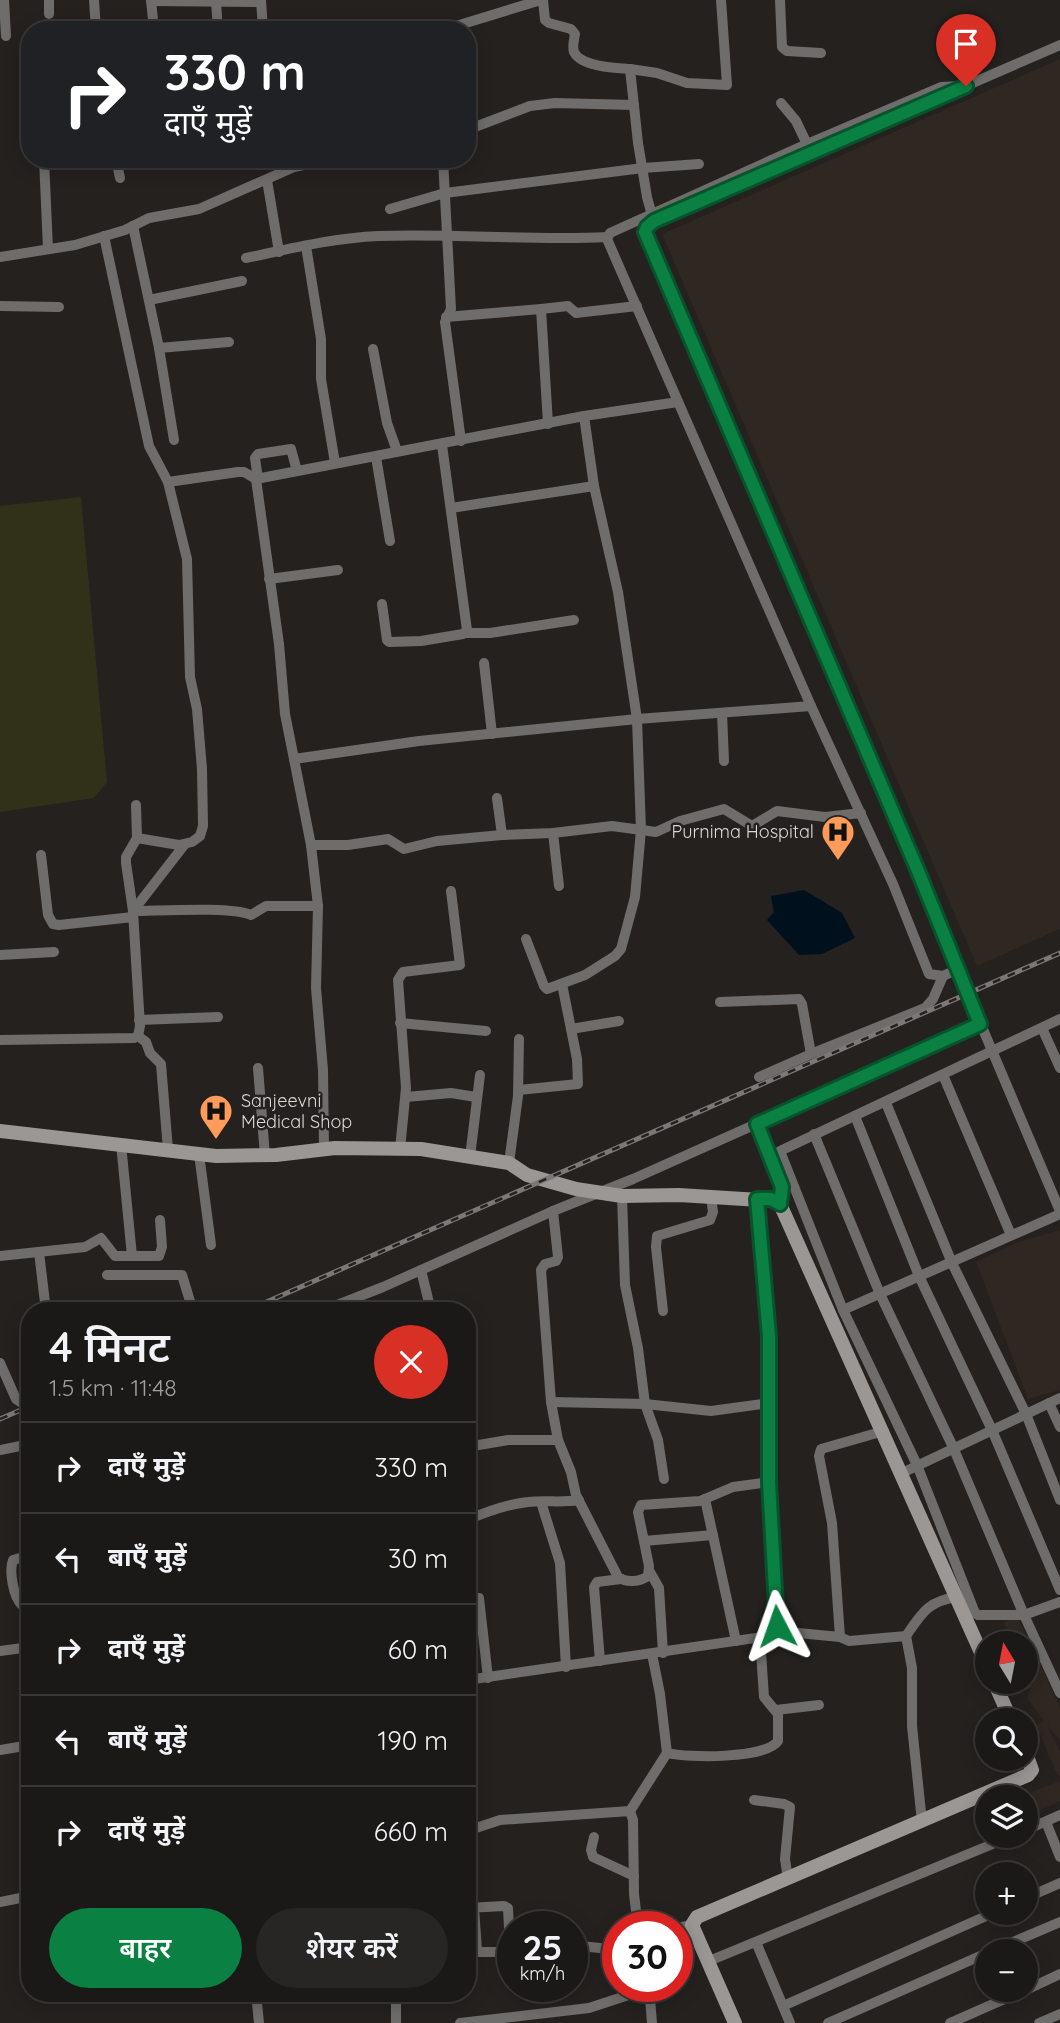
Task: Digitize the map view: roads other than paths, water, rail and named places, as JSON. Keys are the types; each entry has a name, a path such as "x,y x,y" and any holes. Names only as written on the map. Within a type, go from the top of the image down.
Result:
{"street":[{"path":"4,0 6,36"},
{"path":"49,0 49,14"},
{"path":"94,0 95,21"},
{"path":"153,21 151,0 261,1 262,21"},
{"path":"474,21 542,0 545,20 571,29 575,34 573,48 581,59 601,67 657,73 687,83 727,85 721,0"},
{"path":"780,0 782,47 787,51 821,53"},
{"path":"213,1 216,21"},
{"path":"246,258 377,236 572,239 607,237 610,233 1060,45"},
{"path":"630,69 643,168 653,217"},
{"path":"843,1310 1060,1213 646,237 647,227 653,217 807,144 941,88 966,86"},
{"path":"476,127 530,106 555,103 634,105"},
{"path":"781,103 796,121 807,144"},
{"path":"390,209 445,193 643,168 699,164"},
{"path":"44,168 48,249"},
{"path":"118,168 120,178"},
{"path":"0,257 75,245 149,218 199,209 291,168"},
{"path":"444,168 451,309 446,317 461,440"},
{"path":"267,180 279,251"},
{"path":"133,226 159,348 174,440"},
{"path":"104,236 149,446 168,482 187,559 190,677 197,709 202,769 203,831 200,836 185,844 133,914"},
{"path":"607,237 811,706 893,884 929,974 943,976 958,969"},
{"path":"306,246 321,339 321,379 335,463"},
{"path":"149,300 242,281"},
{"path":"0,306 59,307"},
{"path":"446,317 568,306 576,313 637,306"},
{"path":"541,309 548,424"},
{"path":"159,348 229,342"},
{"path":"373,349 387,423 397,451"},
{"path":"168,482 238,472 257,479 584,416 678,402"},
{"path":"526,939 544,986 551,989 590,972 615,956 621,949 635,897 641,830 637,719 615,570 602,528 584,416"},
{"path":"442,444 461,571 466,633"},
{"path":"297,471 291,449 258,454 255,458 279,644 285,714 311,845 318,906 316,988 323,1070 324,1149"},
{"path":"376,457 390,541"},
{"path":"451,508 594,486"},
{"path":"269,579 338,570"},
{"path":"382,604 389,642 421,641 466,633 490,633 574,620"},
{"path":"484,663 492,734"},
{"path":"294,759 419,741 637,719 811,706"},
{"path":"722,713 724,761"},
{"path":"497,797 502,835"},
{"path":"136,805 137,838 126,858 133,914 138,1036"},
{"path":"311,845 348,845 388,839 396,842 400,849 404,849 437,841 612,826 656,832 680,821 724,809 752,826 777,810 825,817 861,813"},
{"path":"552,833 559,886"},
{"path":"137,838 185,844"},
{"path":"41,855 48,915 53,924 133,914 225,911 251,915 266,906 318,906"},
{"path":"400,1149 406,1097 398,980 403,972 460,965 451,891"},
{"path":"0,955 54,952"},
{"path":"759,1077 925,1008 933,999 943,976"},
{"path":"519,1090 578,1084 577,1059 562,984"},
{"path":"720,1002 799,999 810,1054"},
{"path":"139,1020 218,1017"},
{"path":"1060,1019 780,1150 843,1310 917,1465 975,1613 1010,1617 1024,1615 1060,1602"},
{"path":"571,1029 619,1021"},
{"path":"401,1023 486,1031"},
{"path":"344,1302 757,1124 980,1024"},
{"path":"1042,1028 1060,1068"},
{"path":"0,1040 138,1036"},
{"path":"138,1036 146,1042 150,1053 161,1064 168,1150"},
{"path":"509,1163 519,1090 519,1038"},
{"path":"258,1068 265,1156"},
{"path":"470,1157 480,1075"},
{"path":"943,1075 1011,1234"},
{"path":"406,1097 451,1093 477,1097"},
{"path":"886,1102 952,1263 1026,1414 1060,1500"},
{"path":"855,1116 919,1276 992,1430 1060,1590"},
{"path":"757,1124 782,1187 780,1204 975,1638"},
{"path":"0,1131 199,1154 265,1156 324,1149 432,1150 509,1163 527,1175 576,1189 622,1196 771,1199 780,1204"},
{"path":"814,1134 880,1294 953,1447 1060,1693"},
{"path":"121,1144 132,1256"},
{"path":"199,1154 211,1245"},
{"path":"622,1196 625,1285 638,1348 645,1404 658,1440 664,1479"},
{"path":"663,1311 657,1236 710,1220 713,1212 710,1196"},
{"path":"757,1199 769,1336 769,1482 777,1631"},
{"path":"553,1210 558,1257 556,1261 544,1264 541,1270 551,1402 558,1440 579,1500 621,1579"},
{"path":"0,1256 85,1247 101,1238 114,1256 159,1256 162,1247 160,1220"},
{"path":"39,1252 45,1302"},
{"path":"421,1270 429,1302"},
{"path":"107,1275 183,1275 190,1302"},
{"path":"0,1363 16,1399 21,1402"},
{"path":"902,1473 1055,1400 1060,1427"},
{"path":"551,1402 645,1404 711,1411 769,1403"},
{"path":"840,1637 832,1523 819,1452 884,1431"},
{"path":"476,1445 508,1440 558,1440"},
{"path":"0,1450 21,1446"},
{"path":"630,1811 667,1753 658,1653 659,1588 650,1572 638,1512 641,1505 705,1499 733,1487 769,1482"},
{"path":"705,1499 736,1641"},
{"path":"476,1517 529,1501 557,1503 579,1500"},
{"path":"541,1502 561,1568 559,1578 564,1612 566,1667"},
{"path":"644,1541 713,1535"},
{"path":"21,1558 13,1560 11,1568 17,1600 21,1604"},
{"path":"600,1661 594,1587 597,1582 645,1579 650,1572"},
{"path":"922,1822 912,1726 912,1668 906,1636 929,1605 957,1597"},
{"path":"476,1598 479,1598 488,1678"},
{"path":"476,1679 769,1636 777,1631 840,1637 849,1641 906,1636"},
{"path":"667,1753 728,1756 771,1748 778,1741 776,1710 764,1697 760,1637"},
{"path":"0,1651 21,1648"},
{"path":"776,1710 819,1705"},
{"path":"0,1750 21,1746"},
{"path":"693,1923 697,1917 922,1822 1028,1775 1030,1771"},
{"path":"754,1800 790,1807 785,1863 788,1879"},
{"path":"476,1827 500,1820 630,1811"},
{"path":"630,1811 633,1819 637,1911"},
{"path":"1038,1825 1060,1815"},
{"path":"1046,1822 1060,1857"},
{"path":"594,1837 591,1850 593,1857 634,1876"},
{"path":"709,1961 983,1848"},
{"path":"1038,1893 1060,1883"},
{"path":"0,1902 21,1898"},
{"path":"476,1908 508,1908 508,1911"},
{"path":"783,2006 975,1921"},
{"path":"1020,1939 1060,1922"},
{"path":"693,1926 735,2023"},
{"path":"756,1942 790,2023"},
{"path":"476,1951 497,1951"},
{"path":"828,2023 975,1959"},
{"path":"1038,1984 1060,1974"},
{"path":"257,2002 258,2023"},
{"path":"396,2002 396,2023"},
{"path":"460,2023 566,2010 607,2002"},
{"path":"651,2002 652,2023"},
{"path":"950,2023 998,2002"},
{"path":"566,2010 566,2023"},
{"path":"1039,2023 1060,2014"}],"water":[{"path":"804,890 842,913 855,938 822,954 799,955 767,920 774,912 771,896"}],"railway":[{"path":"266,1302 1060,953"},
{"path":"0,1419 21,1410"}],"place":[{"name":"Purnima Hospital","path":"838,862"},
{"name":"Sanjeevni Medical Shop","path":"216,1141"}]}
